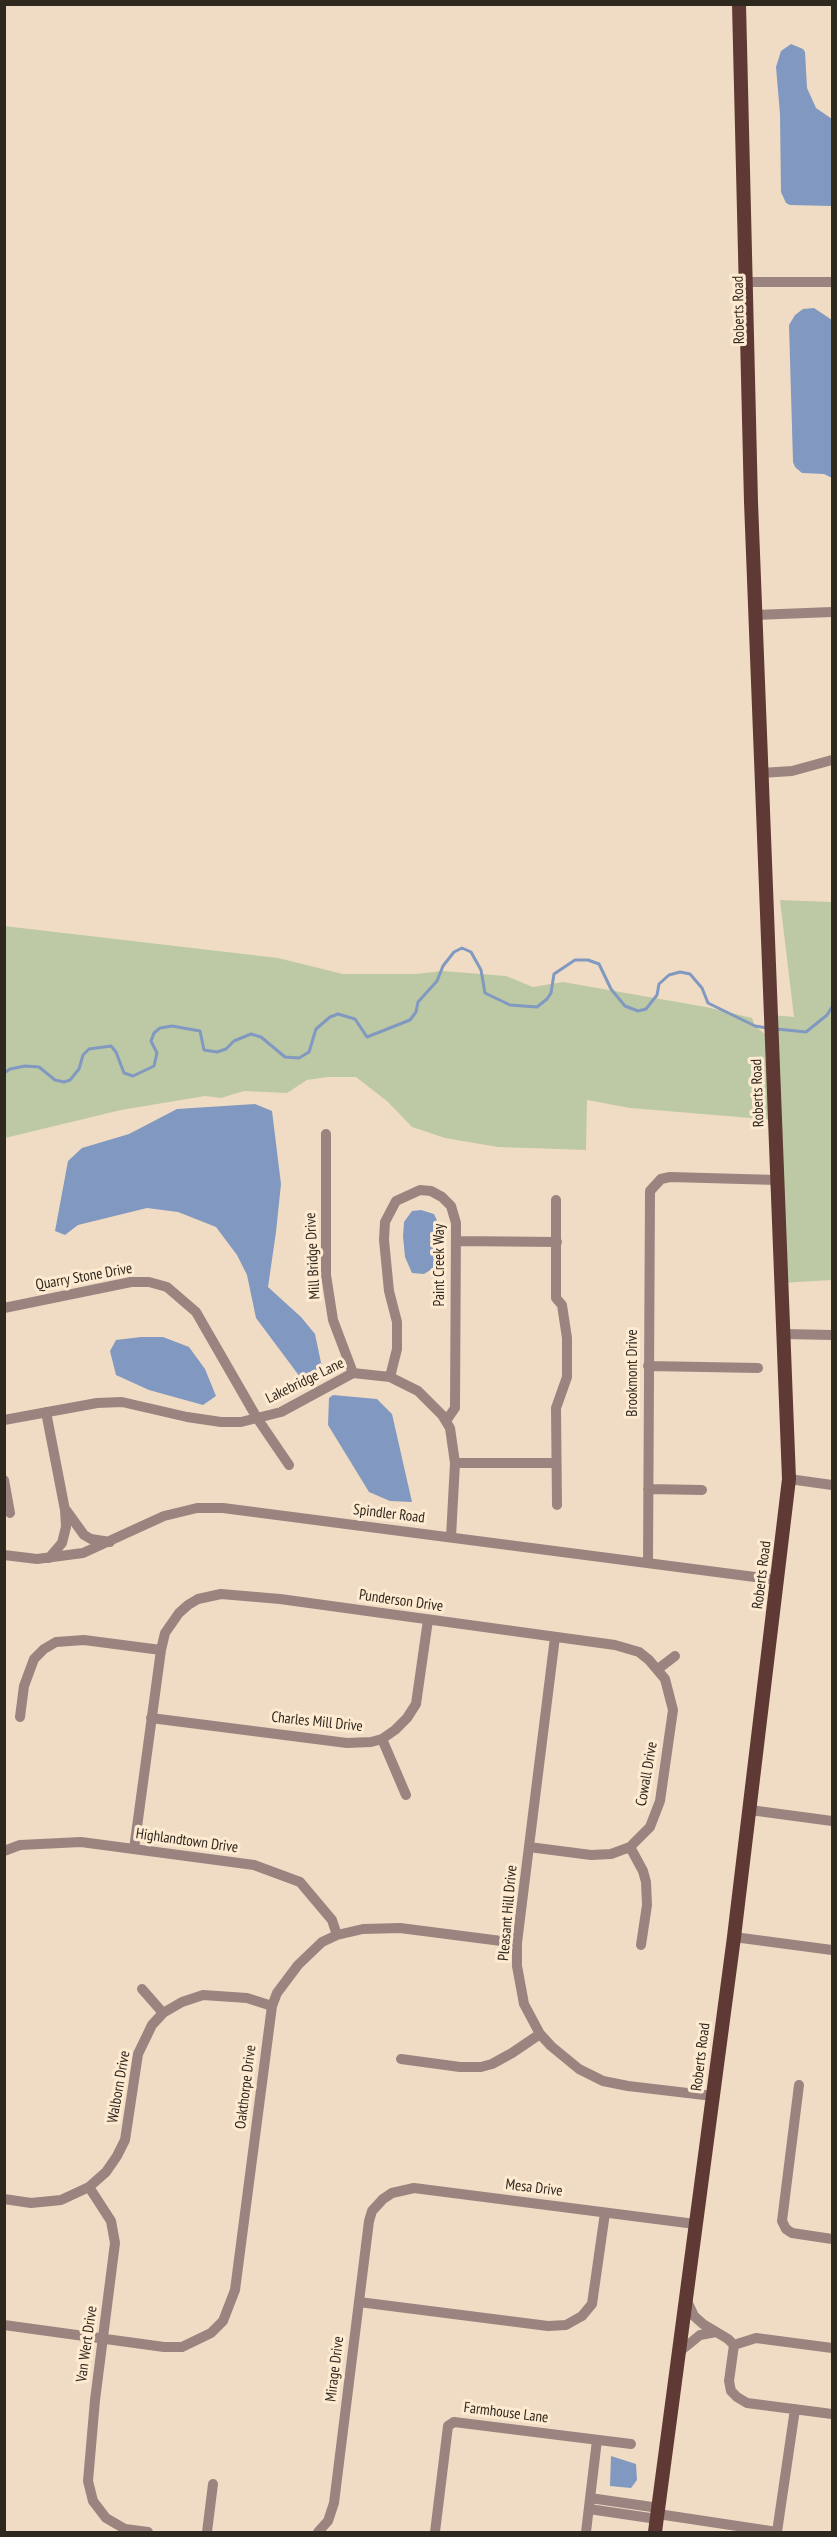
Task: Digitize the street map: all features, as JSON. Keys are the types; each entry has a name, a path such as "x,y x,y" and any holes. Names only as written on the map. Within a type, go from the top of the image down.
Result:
{"main road":[{"path":"739,4 744,228 750,282"},
{"name":"Roberts Road","path":"657,2518 734,1937 789,1479 755,615 760,497 750,282 747,4"}],"street":[{"path":"750,282 832,282"},
{"path":"755,615 832,612"},
{"path":"761,773 792,771 832,760"},
{"name":"Mill Bridge Drive","path":"326,1134 326,1275 333,1320 353,1373"},
{"name":"Brookmont Drive","path":"648,1563 648,1199 650,1181 670,1177 777,1180"},
{"name":"Paint Creek Way","path":"390,1377 397,1349 397,1322 389,1291 384,1240 385,1222 396,1201 420,1190 431,1191 451,1206 456,1223 455,1408 446,1421"},
{"path":"556,1200 556,1298 562,1305 567,1338 567,1377 556,1408 557,1505"},
{"path":"456,1241 557,1242"},
{"name":"Quarry Stone Drive","path":"4,1308 131,1282 149,1281 167,1287 196,1312 258,1418 289,1465"},
{"path":"783,1334 832,1335"},
{"path":"648,1366 758,1368"},
{"name":"Lakebridge Lane","path":"4,1420 98,1403 122,1402 221,1422 241,1422 281,1412 353,1373 390,1377 418,1391 446,1421 453,1438 455,1463 451,1537"},
{"path":"46,1412 65,1510 65,1537 49,1558"},
{"path":"455,1463 556,1463"},
{"path":"789,1479 832,1485"},
{"path":"4,1480 10,1513"},
{"path":"648,1489 702,1490"},
{"name":"Spindler Road","path":"4,1555 49,1558 83,1553 164,1516 190,1509 211,1508 254,1510 778,1580"},
{"path":"65,1510 84,1535 91,1539 110,1542"},
{"name":"Punderson Drive","path":"134,1849 160,1650 165,1633 179,1613 198,1599 221,1594 280,1599 628,1648 639,1652 658,1669"},
{"name":"Charles Mill Drive","path":"152,1718 347,1743 371,1742 395,1730 416,1704 428,1620"},
{"name":"Pleasant Hill Drive","path":"555,1637 517,1943 520,1990 529,2015 540,2034 579,2069 603,2081 713,2097"},
{"path":"20,1718 24,1686 34,1659 56,1642 84,1640 160,1650"},
{"path":"658,1669 675,1656"},
{"name":"Cowall Drive","path":"630,1847 650,1827 660,1801 673,1710 665,1679 658,1669"},
{"path":"381,1738 406,1795"},
{"path":"750,1810 832,1821"},
{"name":"Highlandtown Drive","path":"4,1851 20,1845 81,1842 254,1865 300,1882 332,1920 338,1935"},
{"path":"529,1847 591,1855 611,1854 630,1847 643,1871 646,1882 647,1905 642,1945"},
{"name":"Oakthorpe Drive","path":"4,2325 182,2347 197,2342 212,2333 223,2321 235,2290 272,2006 277,1993 298,1965 322,1942 338,1935 363,1929 400,1928 517,1943"},
{"path":"734,1937 832,1950"},
{"path":"142,1989 163,2013"},
{"name":"Walborn Drive","path":"4,2199 47,2203 61,2200 89,2187 112,2164 125,2140 138,2054 152,2025 163,2013 182,2002 203,1995 247,1998 272,2006"},
{"path":"401,2060 459,2067 481,2067 512,2054 540,2034"},
{"path":"799,2085 782,2221 786,2229 792,2233 832,2239"},
{"name":"Van Wert Drive","path":"89,2187 111,2221 116,2243 88,2471 90,2491 99,2510 106,2518 125,2529 148,2532"},
{"name":"Mesa Drive","path":"375,2207 392,2193 414,2188 695,2224"},
{"name":"Mirage Drive","path":"318,2532 328,2521 334,2503 369,2221 375,2207"},
{"path":"359,2302 548,2326 566,2325 582,2316 592,2304 596,2289 605,2213"},
{"path":"685,2297 694,2316 728,2338 734,2345 729,2381 731,2391 737,2397 747,2403 832,2414"},
{"path":"678,2353 700,2335 716,2332"},
{"path":"734,2345 756,2338 832,2348"},
{"path":"589,2503 657,2518 777,2532 795,2409"},
{"name":"Farmhouse Lane","path":"435,2532 448,2426 451,2424 461,2422 632,2444"},
{"path":"586,2532 597,2440"},
{"path":"207,2532 213,2484"}],"green space":[{"path":"780,900 832,902 832,1280 781,1283 775,1120 630,1108 587,1100 586,1150 498,1147 445,1138 412,1127 388,1102 356,1077 328,1077 307,1080 287,1093 244,1091 221,1098 205,1096 121,1110 5,1138 4,926 278,958 343,974 416,974 443,971 506,976 533,987 563,982 706,1007 752,1018 755,1026 772,1040 771,1015 794,1017"}],"water":[{"path":"791,44 805,52 807,88 816,108 832,119 832,206 790,205 786,203 781,192 780,114 776,67 781,51"},
{"path":"814,308 832,320 832,478 824,474 802,473 793,462 789,325 795,315 803,309"},
{"path":"255,1104 272,1111 281,1184 268,1287 301,1317 315,1334 324,1377 318,1381 303,1381 256,1318 247,1275 237,1255 216,1227 178,1212 147,1208 78,1225 65,1235 55,1231 68,1161 82,1148 129,1134 177,1109"},
{"path":"421,1210 434,1214 439,1225 440,1240 435,1267 424,1274 412,1273 405,1257 403,1236 404,1222 412,1211"},
{"path":"163,1337 189,1347 205,1369 216,1396 203,1405 149,1390 116,1375 110,1351 116,1340"},
{"path":"333,1395 377,1399 392,1414 412,1502 390,1501 369,1492 328,1425 329,1398"},
{"path":"611,2456 636,2464 637,2480 631,2488 610,2486"}],"waterway":[{"path":"4,1073 10,1069 25,1066 39,1067 55,1080 64,1082 70,1080 79,1069 83,1055 89,1049 111,1046 116,1052 124,1073 133,1076 154,1066 157,1053 151,1041 154,1033 160,1028 172,1026 200,1031 204,1050 217,1052 226,1049 234,1041 251,1034 261,1037 285,1057 299,1058 309,1052 316,1029 330,1017 338,1014 355,1019 367,1037 410,1020 416,1012 418,1002 437,981 443,966 454,952 462,948 471,952 481,970 485,993 510,1005 537,1007 551,993 554,974 575,960 588,960 599,964 611,989 625,1006 638,1011 646,1009 657,995 659,984 669,975 680,972 690,974 702,988 708,1003 755,1026 767,1028"},
{"path":"777,1029 806,1032 827,1015 832,1007"}]}
